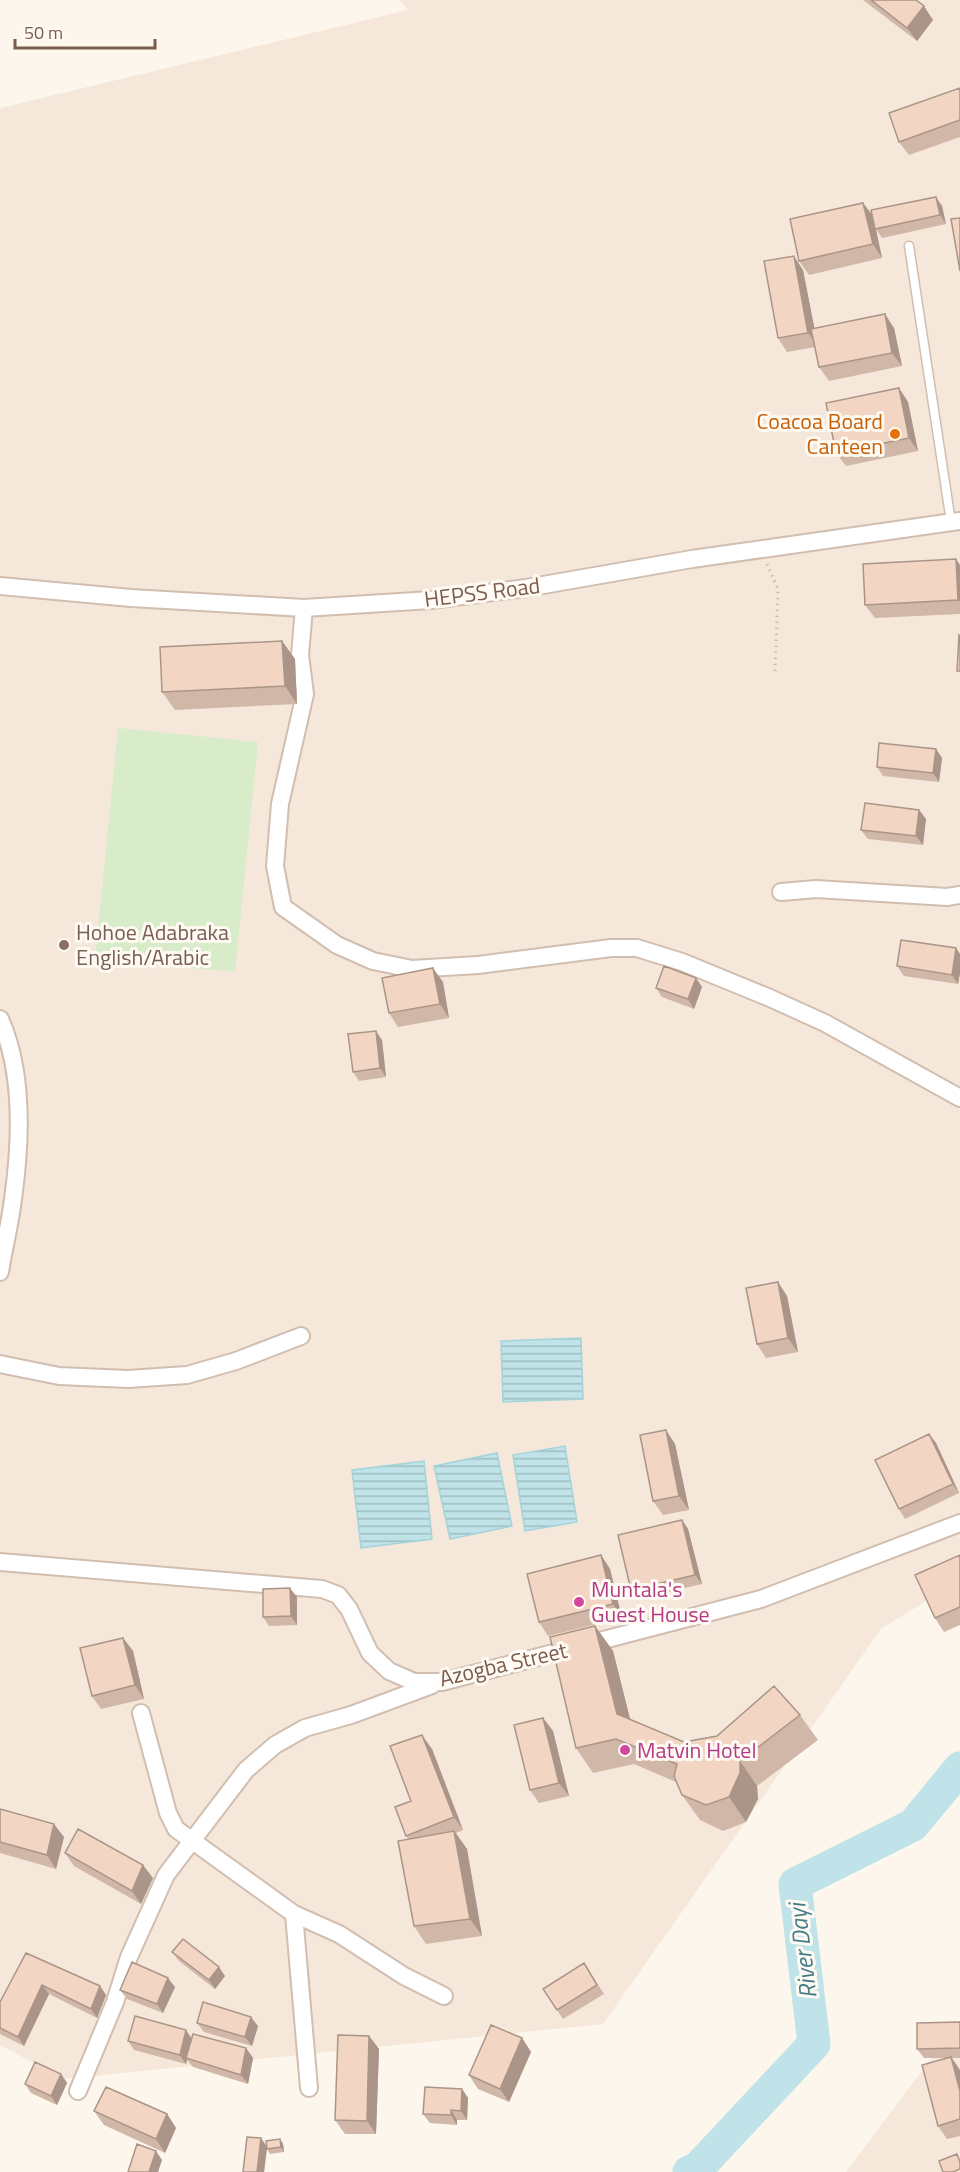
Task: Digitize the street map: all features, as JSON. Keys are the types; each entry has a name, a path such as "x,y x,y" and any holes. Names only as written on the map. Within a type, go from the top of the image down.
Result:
{"street":[{"name":"HEPSS Road","path":"0,586 131,598 304,608 431,600 526,588 692,558 956,522"},
{"path":"304,608 300,654 305,694 280,804 275,866 283,907 307,925 337,945 372,961 412,969 478,965 611,948 637,948 682,962 825,1023 960,1098"},
{"path":"781,892 816,889 947,897 960,895"},
{"path":"0,1019 9,1038 17,1102 18,1144 13,1200 2,1249 0,1272"},
{"path":"0,1364 59,1376 128,1379 187,1375 237,1361 301,1336"},
{"name":"Azogba Street","path":"0,1562 322,1589 338,1594 349,1608 370,1653 388,1671 414,1682 442,1682 761,1599 960,1523"},
{"path":"78,2091 115,2002 129,1957 166,1875 246,1770 275,1745 305,1728 351,1715 442,1682"},
{"path":"141,1713 170,1821 176,1829 294,1914 339,1934 404,1976 444,1996"},
{"path":"294,1914 309,2088"}],"lane":[{"path":"909,246 956,522"}],"path":[{"path":"761,549 778,589 775,672"}],"shaded area":[{"path":"399,0 960,0 960,1580 881,1629 603,2024 64,2079 0,2045 0,108 408,10"},
{"path":"960,2020 960,2172 846,2172"}],"green space":[{"path":"118,728 258,742 235,972 95,959"}],"water":[{"path":"581,1338 583,1399 503,1402 501,1341"},
{"path":"565,1446 577,1522 525,1531 513,1455"},
{"path":"497,1453 512,1526 450,1539 434,1466"},
{"path":"424,1461 432,1539 361,1548 352,1470"}],"building":[{"path":"871,0 916,0 924,6 907,28"},
{"path":"960,88 960,120 899,142 889,113"},
{"path":"936,197 940,215 875,229 871,210"},
{"path":"863,203 873,244 799,261 790,219"},
{"path":"960,218 960,271 951,219"},
{"path":"794,256 808,333 778,338 764,261"},
{"path":"885,314 892,353 819,367 811,329"},
{"path":"899,388 909,438 836,453 826,403"},
{"path":"956,559 958,600 865,605 863,564"},
{"path":"959,635 960,671 957,671"},
{"path":"282,641 285,686 162,692 160,647"},
{"path":"879,743 936,749 933,773 877,767"},
{"path":"865,803 919,810 916,836 861,830"},
{"path":"901,940 956,948 952,975 897,966"},
{"path":"664,966 696,978 688,999 656,988"},
{"path":"433,968 440,1004 389,1013 382,978"},
{"path":"376,1031 380,1068 353,1072 348,1034"},
{"path":"778,1282 788,1338 757,1344 746,1288"},
{"path":"666,1430 679,1496 653,1501 640,1435"},
{"path":"929,1434 953,1484 899,1509 875,1460"},
{"path":"682,1520 695,1575 631,1590 618,1535"},
{"name":"Muntala's Guest House","path":"601,1555 613,1604 539,1622 527,1574"},
{"path":"960,1555 960,1607 935,1618 915,1575"},
{"path":"290,1588 291,1616 263,1617 263,1589"},
{"path":"595,1626 617,1714 684,1742 717,1736 774,1686 800,1715 740,1761 740,1773 729,1797 706,1805 682,1795 674,1776 677,1764 616,1739 576,1748 550,1637"},
{"path":"123,1638 135,1685 92,1696 80,1648"},
{"path":"543,1718 559,1783 530,1790 514,1725"},
{"path":"422,1735 454,1817 406,1836 395,1807 411,1801 390,1746"},
{"path":"0,1809 54,1824 47,1855 0,1842"},
{"path":"78,1829 143,1865 132,1891 65,1853"},
{"path":"454,1831 470,1919 414,1926 398,1841"},
{"path":"183,1939 219,1967 209,1980 172,1952"},
{"path":"26,1953 100,1986 91,2009 42,1985 18,2037 0,2028 0,2002"},
{"path":"132,1962 168,1978 157,2004 120,1990"},
{"path":"584,1963 597,1985 557,2010 543,1989"},
{"path":"203,2002 251,2017 245,2037 197,2023"},
{"path":"135,2016 186,2030 180,2055 128,2041"},
{"path":"960,2022 960,2048 917,2049 917,2023"},
{"path":"491,2025 522,2038 500,2089 469,2075"},
{"path":"193,2034 246,2048 241,2075 186,2058"},
{"path":"338,2035 369,2036 367,2121 335,2120"},
{"path":"951,2057 960,2091 960,2119 938,2126 922,2065"},
{"path":"35,2062 61,2074 51,2096 25,2084"},
{"path":"106,2087 167,2114 156,2139 94,2111"},
{"path":"425,2087 462,2089 461,2111 451,2110 451,2115 423,2114"},
{"path":"247,2137 261,2138 257,2172 243,2172"},
{"path":"280,2139 281,2147 267,2149 266,2141"},
{"path":"137,2144 156,2151 149,2172 128,2172"},
{"path":"957,2154 960,2169 943,2172 939,2161"}],"waterway":[{"name":"River Dayi","path":"689,2172 698,2168 814,2044 795,1884 913,1825 960,1768"}],"place":[{"name":"Coacoa Board Canteen","path":"895,434"},
{"name":"Hohoe Adabraka English/Arabic","path":"64,945"},
{"name":"Muntala's Guest House","path":"579,1602"},
{"name":"Matvin Hotel","path":"625,1750"}]}
